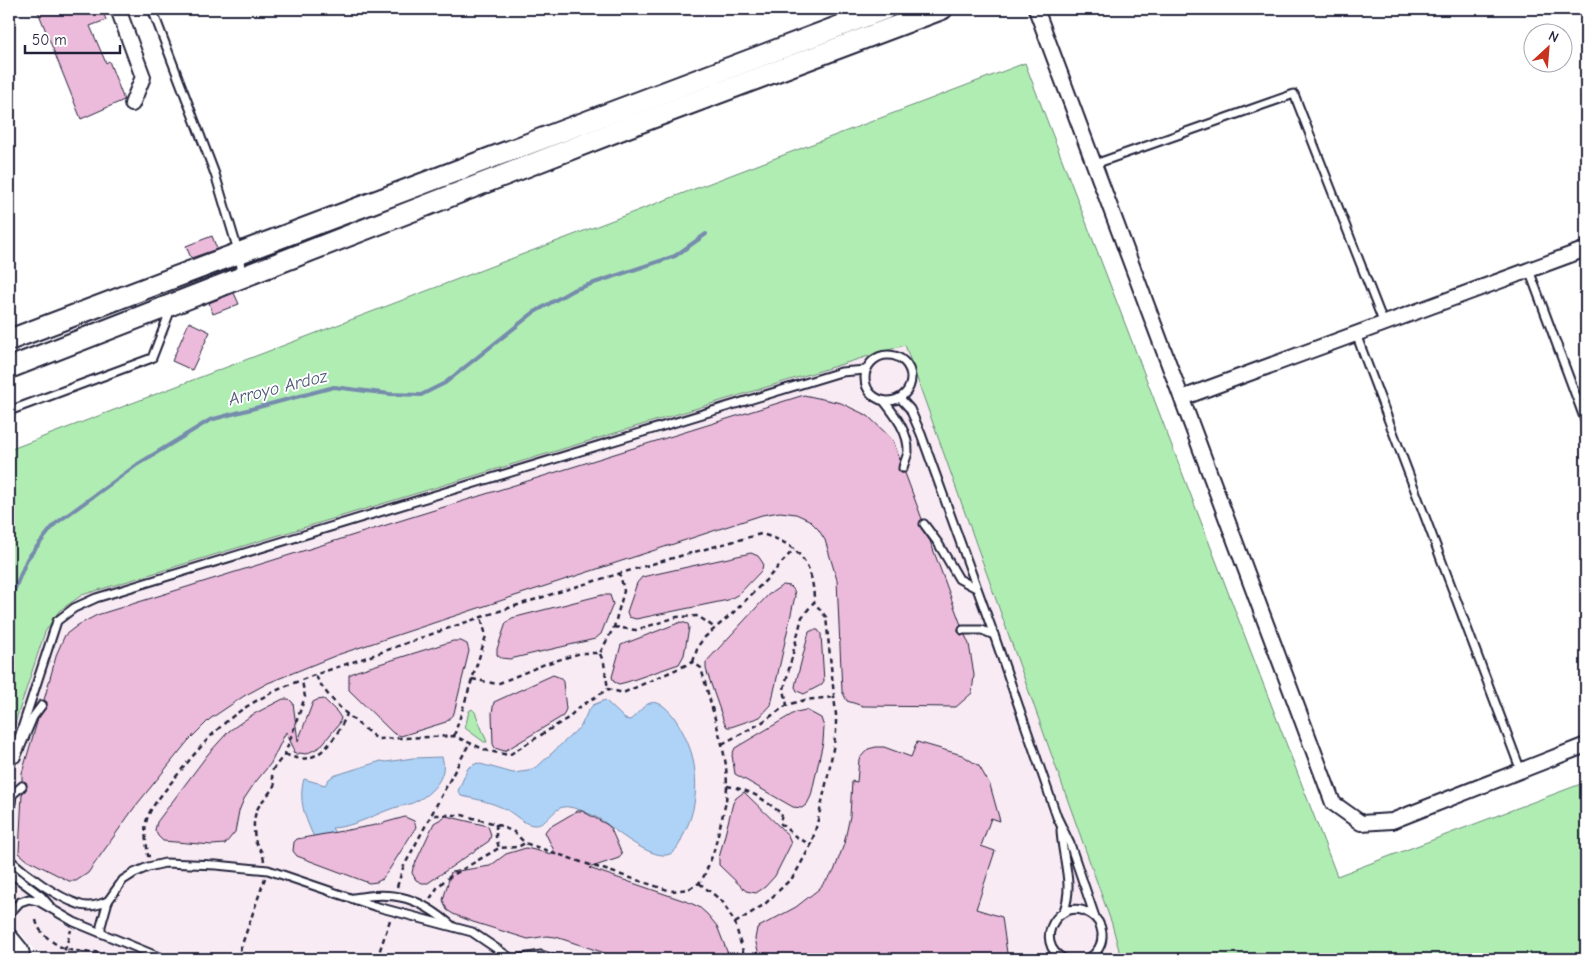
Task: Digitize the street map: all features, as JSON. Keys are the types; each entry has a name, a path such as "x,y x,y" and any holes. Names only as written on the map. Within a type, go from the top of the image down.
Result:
{"street":[{"path":"118,9 142,77 132,104"},
{"path":"9,340 885,9"},
{"path":"9,368 625,128 942,9"},
{"path":"1036,9 1333,803 1361,823 1392,821 1586,745"},
{"path":"1182,398 1586,249"},
{"path":"9,940 18,951 20,959"}],"lane":[{"path":"152,9 215,174 239,254 243,278"},
{"path":"1095,164 1294,94 1384,324"},
{"path":"1529,270 1586,423"},
{"path":"9,411 152,358 173,305"},
{"path":"1356,334 1521,771"},
{"path":"881,355 896,356 902,360 911,372 909,387 900,398 884,401 870,393 866,386 864,378 866,370 869,364 881,355"},
{"path":"9,770 57,620 74,608 105,595 841,372 866,370"},
{"path":"900,398 910,408 921,434 1061,827 1070,844 1095,917 1100,924 1102,932 1100,949 1088,959"},
{"path":"884,401 895,414 905,435 908,453 903,468"},
{"path":"924,524 938,543 959,579 976,588"},
{"path":"963,630 982,630 994,635"},
{"path":"9,770 20,750 33,717 42,705"},
{"path":"9,822 12,795 22,786"},
{"path":"1061,827 1069,886 1067,902 1063,913"},
{"path":"9,859 23,871 79,905 97,905 108,901"},
{"path":"101,933 108,901 123,880 134,873 165,863 224,866 268,870 394,911 472,932 513,959 541,955 554,959"},
{"path":"9,872 41,896 51,908"},
{"path":"354,898 384,895 399,896 417,902 438,914 454,928"},
{"path":"9,914 16,905 29,899 38,901 74,922 164,959"},
{"path":"1061,958 1051,945 1049,938 1052,923 1063,913 1071,910 1088,912 1095,917"}],"path":[{"path":"155,855 148,856 145,834 146,820 153,806 200,747 222,725 244,708 302,680 442,630 692,552 761,534 778,538 794,549 809,568 814,585 814,602 826,617 836,732 830,772 811,844 794,876 765,904 736,923"},
{"path":"316,676 322,689 347,714 377,739 454,736 488,752 509,755 568,718 578,708 608,689 622,693 693,662 698,646 768,578 794,549"},
{"path":"600,654 614,627 624,591 620,574"},
{"path":"787,705 784,690 802,617 814,602"},
{"path":"614,627 636,630 677,617 698,616 715,628"},
{"path":"454,736 486,636 482,617"},
{"path":"472,679 497,684 545,664 581,653 600,654"},
{"path":"600,654 604,663 608,689"},
{"path":"432,815 462,815 496,824 514,832 525,843 672,891 689,889 699,883 704,876 713,854 726,802 727,786 722,744 701,668 693,662"},
{"path":"264,861 263,855 255,841 254,816 261,800 275,786 276,783 272,777 273,769 285,754 305,697 302,680"},
{"path":"722,744 761,723 787,705 805,700 834,698"},
{"path":"285,754 308,759 323,750 340,730 347,714"},
{"path":"396,888 403,868 469,744"},
{"path":"727,786 743,789 759,796 782,814 780,823 795,836 811,844"},
{"path":"496,824 496,837 499,848"},
{"path":"436,905 429,900 446,879 499,848 518,847 525,843"},
{"path":"237,959 270,863 256,860"},
{"path":"699,883 722,901 736,923 745,959"},
{"path":"389,887 405,891"},
{"path":"377,959 394,911"},
{"path":"36,920 43,934 65,949 78,952 93,952 123,959"}],"shaded area":[{"path":"906,345 1112,924 1120,954 1112,959 51,959 36,954 22,934 9,925 9,741 45,632 59,611 70,602 82,595"}],"green space":[{"path":"1025,63 1337,876 1586,782 1586,959 1112,959 1120,954 1112,924 905,345 82,595 59,611 45,632 9,741 9,450"},
{"path":"472,709 487,742 484,742 465,728 469,711"}],"water":[{"path":"605,700 625,719 630,720 647,704 657,703 664,706 671,713 682,730 692,755 696,783 690,820 676,850 670,854 656,854 647,850 628,840 599,819 574,808 564,807 559,809 544,822 534,825 527,823 500,807 461,796 458,791 468,768 477,763 513,773 528,771 538,766 581,726 593,705"},
{"path":"442,757 443,772 440,779 436,786 424,797 354,824 332,828 335,833 314,837 303,809 302,787 304,779 325,785 333,776 381,761"}],"building":[{"path":"37,9 102,9 106,20 90,26 106,63 109,61 124,100 81,119"},
{"path":"212,236 217,249 191,258 186,246"},
{"path":"234,293 239,304 213,314 209,303"},
{"path":"189,322 210,332 192,370 172,361"},
{"path":"804,395 841,403 868,416 893,440 900,460 898,470 901,473 905,473 922,519 919,525 930,541 961,625 958,628 958,632 961,635 965,635 969,644 974,675 972,693 956,707 863,706 847,701 842,691 837,580 825,540 809,520 796,514 780,512 762,515 337,655 268,683 244,696 210,719 188,741 134,808 88,873 76,881 69,881 26,859 19,853 22,794 26,790 27,785 26,782 22,781 22,773 38,719 47,706 47,702 44,700 57,653 65,635 78,625 97,615"},
{"path":"751,553 758,556 763,563 762,570 739,594 728,600 636,619 629,617 627,612 637,583 642,577"},
{"path":"783,585 790,586 794,590 795,596 771,705 760,717 727,727 706,669 706,662 768,595"},
{"path":"602,595 610,595 613,604 601,634 595,639 510,659 501,658 497,655 497,649 506,623 512,618"},
{"path":"681,622 688,624 689,628 684,655 679,664 627,682 619,684 614,682 612,677 621,645"},
{"path":"818,630 821,634 824,681 821,685 804,694 797,691 795,687 809,632"},
{"path":"453,641 461,641 467,644 469,651 454,713 446,722 401,736 393,733 349,690 349,675 357,671"},
{"path":"553,675 561,678 563,682 566,709 563,716 504,751 495,748 493,744 492,713 494,702"},
{"path":"283,699 289,699 293,703 298,741 313,702 317,700 324,699 337,712 341,718 339,724 320,747 306,754 299,753 297,755 293,752 294,749 286,732 271,763 244,799 239,811 235,832 225,844 212,845 163,841 155,830 157,822 208,754 229,731 252,715"},
{"path":"806,710 821,718 824,727 823,742 811,796 807,804 802,808 793,807 735,774 732,755 735,748 796,712"},
{"path":"917,742 962,755 979,766 990,785 1000,821 991,818 981,846 995,851 976,909 1002,917 1007,953 1005,959 760,959 755,939 757,928 796,907 819,889 834,871 844,844 850,816 852,781 857,782 859,759 868,749 876,747 884,747 911,757"},
{"path":"744,792 788,835 791,844 775,876 765,887 756,893 746,891 719,865 719,858 733,803"},
{"path":"577,811 582,811 610,827 622,854 619,858 589,868 699,907 717,926 730,959 623,959 556,937 547,936 528,939 473,922 447,910 443,900 451,872 490,866 506,854 526,848 556,855 545,832 548,828"},
{"path":"446,816 488,826 491,835 489,841 428,883 422,883 416,880 412,873 413,868 434,823"},
{"path":"405,817 414,821 416,827 389,870 377,882 369,883 297,856 293,851 294,842 297,839 376,825"}],"waterway":[{"name":"Arroyo Ardoz","path":"9,603 27,559 55,524 138,464 210,420 334,387 390,394 421,395 445,383 533,313 573,290 675,256 706,234"}]}
